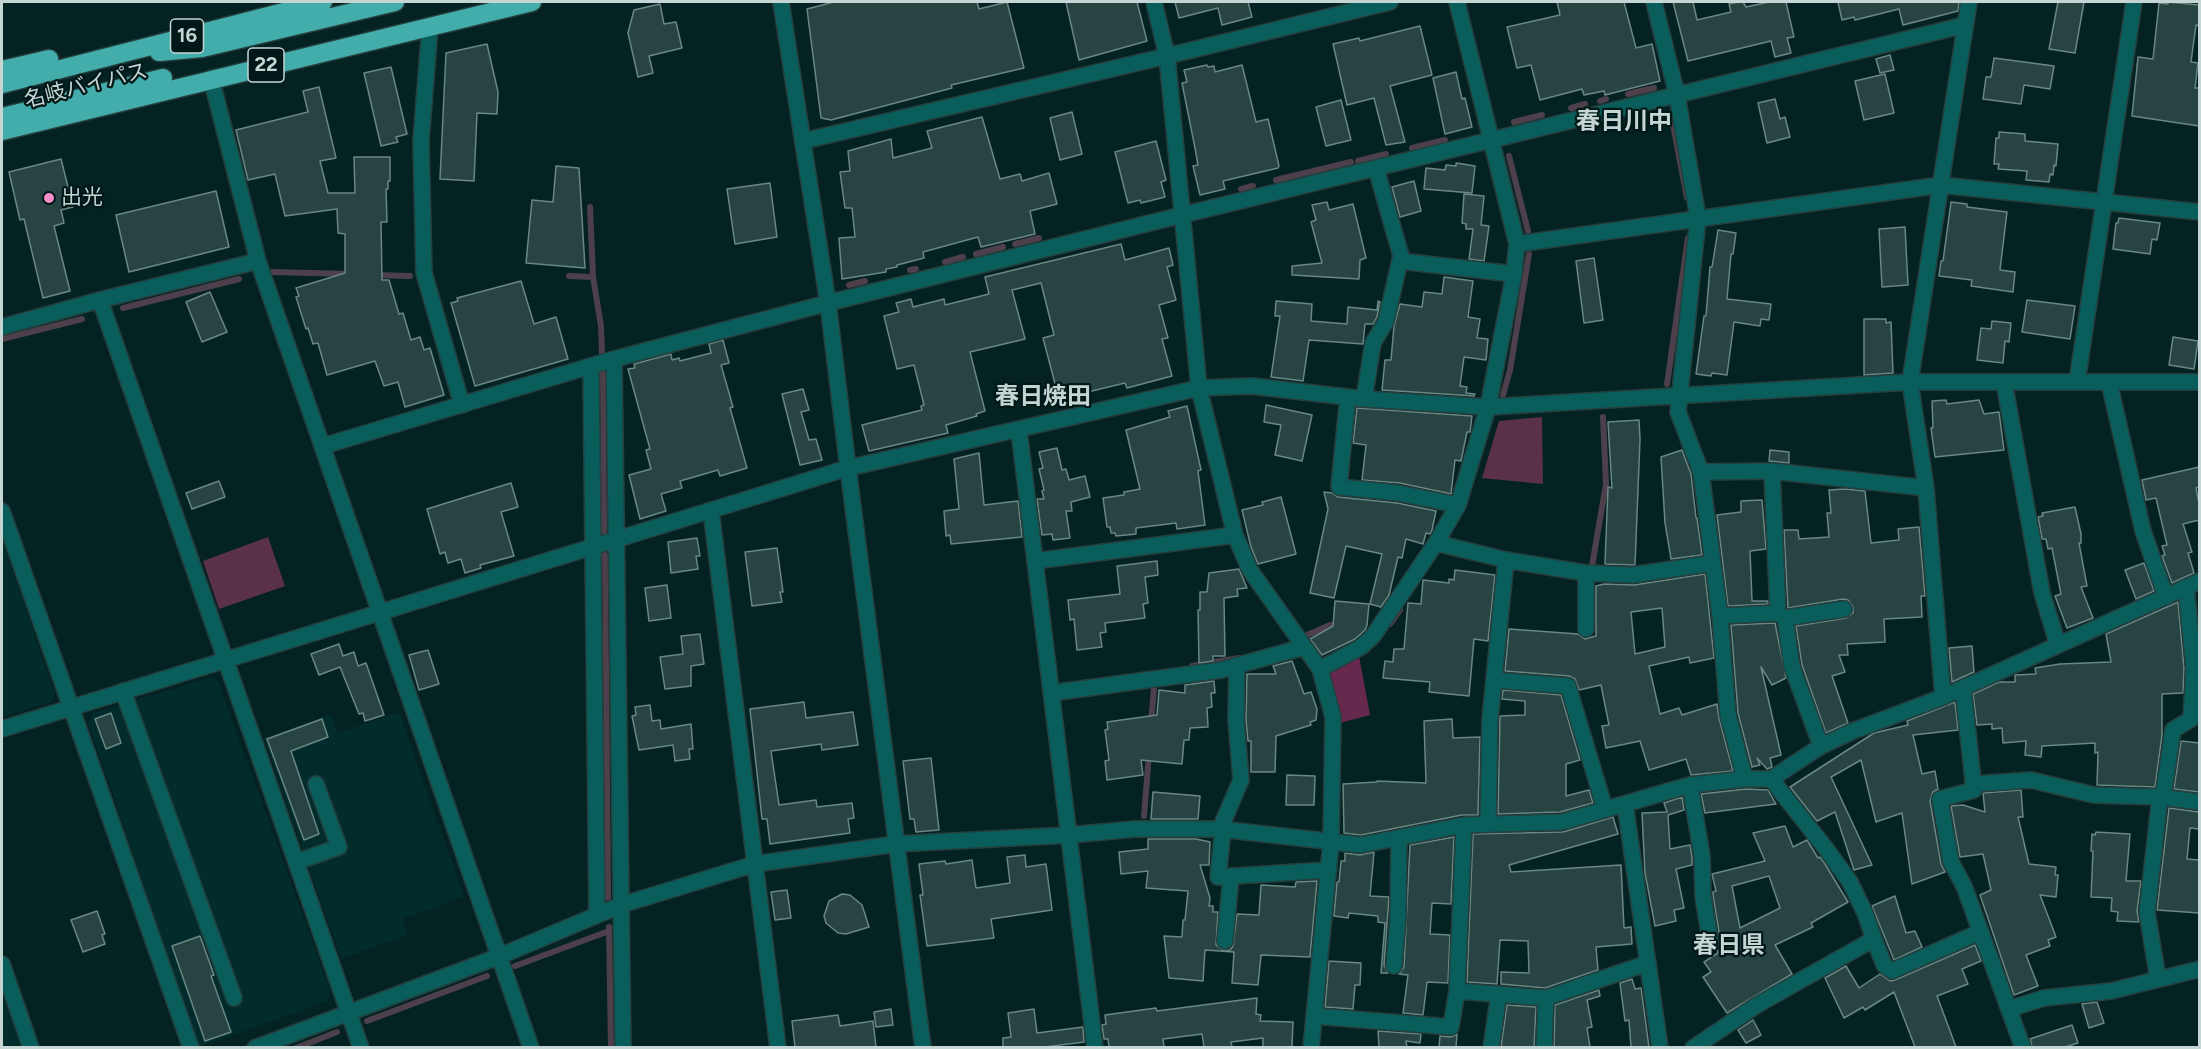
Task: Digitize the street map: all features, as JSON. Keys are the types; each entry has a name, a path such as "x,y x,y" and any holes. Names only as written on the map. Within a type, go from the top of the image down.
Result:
{"highway":[{"name":"名岐バイパス","path":"2,70 286,2"},
{"name":"16","path":"2,84 324,2"},
{"path":"107,56 201,48 395,2"},
{"name":"16","path":"2,117 480,2"},
{"name":"名岐バイパス","path":"2,130 532,2"}],"street":[{"path":"781,2 828,303 923,1047"},
{"path":"1154,2 1167,56 1199,388 1234,535 1250,570 1320,669 1333,717 1331,843 1311,1047"},
{"path":"803,141 1390,2"},
{"path":"1320,669 1361,647 1374,636 1436,543 1458,506 1488,407 1514,274 1517,244 1457,2"},
{"path":"1653,2 1677,95 1698,218 1678,412 1701,472 1720,616 1728,715 1744,779"},
{"path":"1943,697 1926,488 1910,382 1969,2"},
{"path":"2077,382 2134,2"},
{"path":"323,446 614,359 828,303 1965,25"},
{"path":"430,26 421,141 424,273 462,405"},
{"path":"211,78 258,261 531,1047"},
{"path":"1376,168 1401,256 1386,321 1373,343 1356,398 1339,487 1398,493 1458,506"},
{"path":"1517,244 1941,185 2199,212"},
{"path":"2,327 258,261"},
{"path":"1400,261 1514,274"},
{"path":"100,300 361,1047"},
{"path":"614,359 623,1047"},
{"path":"591,367 597,915"},
{"path":"2,729 848,468 1019,431 1199,388 1252,386 1356,398 1488,407 1910,382 2199,382"},
{"path":"2004,382 2042,593 2058,645"},
{"path":"2109,382 2143,531 2166,597"},
{"path":"1019,431 1095,1047"},
{"path":"1701,472 1772,471 1926,488"},
{"path":"1772,471 1781,615 1792,667 1821,746"},
{"path":"2,511 191,1047"},
{"path":"711,511 778,1047"},
{"path":"1035,561 1234,535"},
{"path":"1436,543 1506,560 1586,573 1633,575 1713,563"},
{"path":"1488,824 1490,719 1506,560"},
{"path":"1586,573 1586,629"},
{"path":"255,1047 500,956 621,905 755,864 896,844 1069,835 1135,829 1222,829 1361,845 1464,825 1562,822 1690,785 1744,779 1771,779 1821,746 1853,731 1943,697 2193,584 2194,668 2191,719 2173,730 2147,912 2158,979"},
{"path":"1720,616 1781,615 1844,609"},
{"path":"1051,693 1221,670 1304,647"},
{"path":"1237,665 1236,720 1241,780 1222,829 1218,877 1329,870"},
{"path":"1494,680 1568,686 1605,809"},
{"path":"1963,688 1974,790 1940,799 1951,862 1964,886 2023,1047"},
{"path":"123,692 234,998"},
{"path":"1771,779 1850,882 1865,913 1884,965 1892,971 1980,932"},
{"path":"1974,784 2031,780 2094,795 2162,797 2199,802"},
{"path":"296,862 339,847 316,784"},
{"path":"1690,785 1702,856 1702,896 1710,939"},
{"path":"1625,804 1660,1047"},
{"path":"1314,1016 1451,1028 1457,991 1464,825"},
{"path":"1394,966 1398,918 1399,838"},
{"path":"1225,940 1231,876"},
{"path":"1693,1047 1757,1005 1874,939"},
{"path":"1457,991 1546,998 1648,963"},
{"path":"2,964 31,1047"},
{"path":"2009,1009 2044,998 2111,991 2199,969"},
{"path":"1491,1047 1499,994"},
{"path":"1544,1047 1546,998"}],"shaded area":[{"path":"1542,417 1543,484 1482,478 1499,421"},
{"path":"268,537 285,586 219,609 203,561"},
{"path":"2,539 55,694 51,702 2,717"},
{"path":"1359,656 1370,715 1340,723 1328,672"},
{"path":"213,677 218,682 330,990 328,1001 199,1047 88,722 93,713"},
{"path":"399,712 464,897 402,919 407,935 341,959 264,738 331,714 338,733"},
{"path":"2,992 21,1047 2,1047"}],"building":[{"path":"834,2 977,2 979,9 1007,2 1024,68 951,85 952,88 831,120 821,118 807,9"},
{"path":"1066,2 1137,2 1147,41 1079,60"},
{"path":"1175,2 1248,2 1252,17 1222,25 1218,8 1179,18"},
{"path":"1557,2 1624,2 1636,48 1652,44 1660,81 1605,95 1604,91 1584,95 1582,89 1540,100 1531,65 1517,68 1507,27 1560,15"},
{"path":"1673,2 1693,2 1697,20 1731,12 1729,4 1743,2 1746,7 1769,2 1786,2 1794,37 1787,38 1791,53 1775,57 1771,41 1688,61"},
{"path":"1838,2 1959,2 1958,11 1903,25 1899,9 1855,20 1854,17 1842,20"},
{"path":"2058,2 2084,2 2075,53 2049,49"},
{"path":"2168,2 2199,5 2199,26 2196,25 2191,62 2198,63 2195,88 2199,88 2199,126 2132,116 2138,57 2153,59 2159,3 2168,4"},
{"path":"660,4 664,24 676,22 682,48 649,56 653,73 638,77 628,33 634,10"},
{"path":"1420,26 1432,75 1390,86 1405,142 1386,145 1374,98 1347,105 1333,44 1359,38 1360,41"},
{"path":"487,44 498,92 497,114 477,113 474,181 440,179 446,53"},
{"path":"1890,55 1894,70 1880,73 1876,59"},
{"path":"1994,58 2054,66 2050,89 2024,85 2021,104 1983,99 1986,77 1991,77"},
{"path":"1207,65 1208,67 1214,66 1215,72 1242,65 1256,122 1268,119 1279,166 1223,181 1225,189 1200,195 1193,166 1198,165 1182,83 1187,82 1184,70"},
{"path":"391,67 407,134 396,137 398,142 381,146 364,73"},
{"path":"1456,72 1472,127 1445,134 1433,78"},
{"path":"1885,74 1894,113 1864,120 1855,81"},
{"path":"319,87 336,158 320,161 328,193 355,193 354,157 390,157 390,181 386,189 387,222 381,222 382,280 389,280 399,314 403,313 411,340 420,337 424,350 430,348 444,395 405,407 398,382 384,386 375,361 327,375 318,343 313,344 308,328 306,329 296,297 299,296 296,288 345,273 345,234 338,233 337,209 285,216 275,174 248,180 236,130 308,112 303,91"},
{"path":"1775,99 1780,119 1785,117 1790,137 1767,143 1758,103"},
{"path":"1341,100 1351,140 1326,146 1316,107"},
{"path":"1072,112 1082,154 1060,160 1050,118"},
{"path":"982,117 1000,179 1020,174 1022,181 1049,173 1057,204 1030,211 1035,234 981,247 978,237 923,252 924,258 886,269 886,272 842,279 839,238 855,237 852,208 845,208 840,172 850,171 848,151 891,139 893,158 932,148 927,131"},
{"path":"1999,132 2025,134 2025,141 2058,144 2056,166 2054,165 2053,175 2050,174 2049,182 2026,180 2027,171 1998,169 1999,164 1994,164 1996,138 1999,138"},
{"path":"1156,141 1166,180 1161,182 1165,197 1141,203 1140,200 1128,203 1115,152"},
{"path":"61,159 73,207 61,210 64,223 54,226 70,291 43,298 24,219 20,220 9,172"},
{"path":"1456,163 1475,166 1472,193 1424,189 1426,168 1445,170 1446,165 1456,166"},
{"path":"556,166 579,168 585,268 526,263 532,200 553,202"},
{"path":"1414,181 1421,211 1400,217 1392,187"},
{"path":"770,183 777,237 735,244 727,189"},
{"path":"216,191 229,247 129,272 116,215"},
{"path":"1464,194 1484,196 1481,225 1489,226 1484,261 1469,259 1473,229 1466,229 1466,224 1462,223"},
{"path":"1327,202 1329,210 1353,204 1366,258 1360,260 1359,279 1292,275 1292,266 1322,263 1311,222 1316,220 1312,205"},
{"path":"1951,202 1967,204 1967,207 2007,212 2000,270 2015,272 2013,292 1971,286 1972,280 1939,276"},
{"path":"2119,218 2160,223 2157,240 2152,239 2150,254 2113,249 2116,223"},
{"path":"1905,227 1908,285 1882,287 1879,229"},
{"path":"1718,230 1736,233 1733,254 1731,254 1727,299 1771,304 1769,320 1761,319 1760,326 1734,322 1727,375 1712,373 1711,376 1696,374 1704,316 1706,316 1710,267 1712,267"},
{"path":"1121,244 1125,260 1169,248 1173,265 1167,267 1176,300 1159,305 1168,338 1162,339 1172,376 1127,388 1125,383 1067,397 1066,393 1058,395 1043,338 1054,335 1041,283 1012,290 1025,339 970,352 985,411 976,414 977,416 946,425 948,433 869,451 862,425 922,410 921,406 924,405 914,365 897,369 884,316 899,312 896,303 911,299 913,307 944,299 945,305 989,294 985,277"},
{"path":"1594,258 1603,320 1584,323 1576,261"},
{"path":"1444,277 1473,281 1468,317 1480,319 1477,338 1488,339 1486,360 1464,357 1460,386 1467,387 1466,393 1475,394 1474,396 1382,390 1385,360 1391,360 1394,326 1400,304 1422,307 1424,292 1442,294"},
{"path":"521,281 534,324 556,317 568,359 475,386 451,303 458,301 457,298"},
{"path":"210,292 227,332 202,342 186,302"},
{"path":"2027,300 2075,306 2070,339 2022,332"},
{"path":"1276,301 1312,304 1311,321 1347,324 1348,307 1377,310 1378,301 1380,302 1373,324 1365,324 1363,344 1309,340 1303,381 1271,377 1280,316 1275,316"},
{"path":"1864,319 1886,319 1886,323 1891,322 1893,373 1864,375"},
{"path":"1992,321 2011,323 2009,342 2005,341 2003,363 1977,360 1981,328 1991,329"},
{"path":"2173,337 2198,341 2194,369 2169,365"},
{"path":"723,340 729,363 721,365 747,468 720,476 718,470 680,481 682,488 661,494 666,511 640,519 629,475 651,469 646,450 650,449 628,369 635,368 634,364 671,354 672,360 679,358 680,361 711,353 709,344"},
{"path":"803,389 809,410 801,412 809,440 816,439 822,460 800,465 782,394"},
{"path":"1946,400 1947,404 1979,400 1984,414 1999,412 2004,450 1935,457 1931,428 1933,428 1932,401"},
{"path":"1266,405 1312,415 1302,461 1275,455 1281,425 1264,422"},
{"path":"1187,406 1201,470 1198,471 1205,525 1177,529 1176,523 1136,528 1136,534 1116,536 1115,533 1111,533 1110,527 1107,527 1103,498 1124,495 1124,492 1140,489 1126,430 1170,417 1168,411"},
{"path":"1357,408 1472,416 1470,432 1467,432 1461,461 1455,460 1451,494 1400,483 1362,480 1366,445 1353,443"},
{"path":"1639,420 1635,565 1605,564 1608,487 1612,488 1608,422"},
{"path":"1057,448 1062,470 1066,469 1069,480 1085,476 1090,497 1071,502 1072,511 1066,511 1070,538 1053,540 1052,534 1042,535 1037,499 1044,499 1039,469 1043,468 1039,452"},
{"path":"1682,450 1691,474 1702,555 1671,559 1665,523 1661,457"},
{"path":"1770,450 1789,452 1789,463 1769,461"},
{"path":"979,453 984,505 1018,501 1022,537 951,544 950,535 946,536 944,511 959,509 954,459"},
{"path":"2199,467 2199,487 2196,488 2199,520 2183,524 2192,552 2188,553 2194,573 2172,583 2162,556 2165,555 2162,546 2167,545 2156,498 2146,500 2142,480"},
{"path":"219,481 225,497 192,509 186,493"},
{"path":"511,483 518,507 501,512 514,556 480,565 481,568 465,573 461,559 448,563 445,552 440,554 427,509"},
{"path":"1829,490 1865,491 1871,543 1899,540 1898,529 1919,527 1925,596 1921,596 1922,617 1884,619 1885,642 1847,644 1848,655 1839,655 1845,672 1832,676 1848,723 1826,733 1802,665 1796,626 1846,618 1853,613 1853,607 1848,600 1843,599 1788,608 1784,530 1798,530 1799,539 1829,537 1827,513 1831,513"},
{"path":"1324,492 1338,497 1397,503 1436,511 1432,530 1430,534 1426,533 1423,544 1406,539 1402,558 1398,557 1389,595 1381,607 1370,604 1382,554 1346,546 1334,598 1310,593 1328,509"},
{"path":"1281,497 1296,554 1258,564 1251,547 1242,510 1263,505 1262,502"},
{"path":"1762,500 1766,549 1750,551 1752,601 1768,601 1768,604 1728,606 1717,515 1741,512 1741,501"},
{"path":"2075,507 2081,534 2081,543 2079,543 2087,586 2081,587 2093,618 2067,628 2055,596 2061,594 2052,548 2048,549 2046,539 2042,539 2038,517 2043,516 2042,513"},
{"path":"697,538 700,556 696,556 698,569 671,573 668,542"},
{"path":"777,548 783,592 780,592 782,602 752,606 745,552"},
{"path":"1157,561 1158,575 1145,577 1148,603 1143,604 1145,618 1105,623 1106,632 1100,633 1102,647 1077,650 1074,619 1070,620 1068,600 1120,594 1117,566"},
{"path":"2144,563 2154,591 2136,599 2125,570"},
{"path":"1239,569 1247,588 1237,589 1238,596 1224,598 1225,656 1213,656 1213,661 1199,663 1200,592 1207,592 1209,573"},
{"path":"1455,570 1495,575 1488,641 1474,639 1469,696 1429,692 1430,682 1383,678 1385,661 1393,662 1394,649 1404,649 1408,603 1421,604 1423,580 1449,583 1449,579 1454,580"},
{"path":"1705,574 1714,658 1690,663 1689,657 1649,666 1660,714 1679,708 1682,715 1717,704 1733,771 1691,775 1686,759 1649,770 1640,741 1606,748 1602,726 1609,725 1601,685 1579,690 1575,679 1569,676 1505,671 1509,629 1578,634 1585,639 1596,636 1596,586 1634,585","holes":["1662,608 1665,647 1635,654 1631,612"]},
{"path":"667,585 671,618 649,621 645,588"},
{"path":"1335,601 1369,604 1367,625 1355,639 1322,655 1310,639 1333,626"},
{"path":"2178,602 2184,668 2183,693 2162,694 2162,735 2155,787 2097,785 2098,752 2095,753 2095,743 2042,746 2041,757 2025,755 2026,741 2003,743 2002,728 1992,729 1992,724 1977,725 1973,694 1999,682 2015,682 2015,675 2036,674 2035,668 2060,664 2111,662 2106,634"},
{"path":"1775,623 1786,678 1772,685 1761,667 1781,755 1770,758 1772,767 1767,769 1757,758 1760,765 1752,767 1738,713 1731,625"},
{"path":"700,634 704,664 691,666 691,686 665,689 660,657 683,654 681,636"},
{"path":"339,644 343,656 354,652 358,666 366,663 384,715 365,721 363,713 359,714 340,667 319,675 311,654"},
{"path":"1972,646 1974,672 1952,682 1949,648"},
{"path":"428,650 439,684 419,690 409,655"},
{"path":"1292,661 1304,694 1311,692 1317,709 1316,720 1310,722 1311,725 1276,736 1275,772 1251,772 1251,741 1248,741 1246,720 1247,674 1276,674 1273,666"},
{"path":"1214,681 1215,693 1211,693 1212,707 1207,708 1208,727 1190,728 1189,740 1184,740 1182,764 1141,760 1143,775 1107,780 1105,761 1109,760 1105,730 1108,729 1107,722 1157,715 1159,690 1185,693 1185,685"},
{"path":"1503,690 1561,695 1580,760 1566,764 1566,796 1589,790 1593,803 1560,812 1498,814 1500,716 1525,715 1525,701 1502,699"},
{"path":"804,702 806,718 853,712 858,745 822,750 821,744 771,751 779,805 816,800 817,807 852,803 854,818 848,819 850,833 770,844 767,819 762,819 750,709"},
{"path":"1955,702 1958,730 1913,735 1922,774 1935,771 1938,789 1933,792 1930,801 1941,864 1945,872 1912,884 1902,813 1876,822 1861,760 1831,777 1872,865 1854,870 1835,812 1817,821 1790,787 1874,733 1908,725 1907,721"},
{"path":"650,705 652,721 660,720 661,729 691,724 693,749 689,749 690,759 675,761 673,745 639,750 632,716 636,715 635,707"},
{"path":"111,713 121,743 106,749 95,719"},
{"path":"322,719 328,737 291,751 319,834 304,840 267,739"},
{"path":"1452,719 1453,738 1480,737 1478,815 1462,815 1361,835 1344,833 1343,784 1377,781 1426,783 1424,721"},
{"path":"2181,741 2199,743 2199,792 2174,789"},
{"path":"931,758 939,830 916,832 914,819 910,819 903,761"},
{"path":"1287,775 1315,776 1314,805 1286,805"},
{"path":"1746,789 1768,790 1776,804 1705,813 1701,794"},
{"path":"2021,790 2023,817 2018,817 2029,864 2056,867 2055,875 2058,875 2056,897 2040,895 2056,937 2048,940 2050,946 2026,955 2038,986 2014,995 1980,895 1991,890 1983,854 1960,857 1951,806 1963,805 1985,812 1983,793"},
{"path":"1153,792 1200,796 1198,819 1151,819"},
{"path":"1682,797 1684,810 1668,815 1670,849 1690,845 1692,865 1676,869 1684,908 1674,910 1676,921 1655,926 1645,873 1642,813 1667,812 1664,803"},
{"path":"2169,808 2199,812 2199,829 2190,828 2187,859 2199,860 2199,913 2157,910"},
{"path":"1613,817 1618,834 1509,865 1511,872 1621,865 1624,928 1631,927 1632,944 1596,947 1598,970 1545,988 1501,984 1501,972 1529,973 1528,941 1500,940 1497,984 1467,982 1473,834 1563,832"},
{"path":"1785,826 1793,847 1807,840 1848,902 1811,923 1813,927 1775,945 1792,974 1727,1013 1703,977 1711,972 1704,962 1718,953 1716,946 1720,938 1713,895 1716,891 1712,874 1765,861 1753,833","holes":["1769,876 1780,908 1740,928 1732,886"]},
{"path":"2096,832 2130,834 2126,881 2141,881 2137,911 2139,922 2117,921 2118,912 2111,911 2112,898 2091,897 2092,834 2095,835"},
{"path":"1454,837 1451,904 1432,903 1430,934 1450,935 1448,983 1427,982 1423,1015 1403,1013 1408,975 1399,974 1404,967 1410,845"},
{"path":"1148,839 1196,839 1210,842 1209,865 1200,865 1210,898 1209,906 1213,906 1213,912 1218,912 1216,945 1224,951 1230,950 1233,946 1237,914 1259,915 1261,885 1295,887 1296,882 1317,881 1310,957 1261,955 1258,985 1232,983 1234,952 1205,950 1203,981 1169,978 1164,936 1182,937 1188,891 1146,888 1148,871 1121,874 1119,852 1148,849"},
{"path":"1374,852 1370,896 1389,897 1384,965 1388,973 1381,973 1385,923 1378,922 1378,916 1349,913 1348,918 1334,916 1337,882 1339,882 1341,861 1345,861 1345,853 1360,855"},
{"path":"1025,855 1026,867 1046,864 1052,910 991,919 994,938 927,946 920,895 923,895 919,864 945,861 946,864 972,860 976,888 1010,883 1007,857"},
{"path":"787,890 791,918 775,920 771,892"},
{"path":"842,894 850,895 862,905 869,927 846,934 838,933 826,923 824,916 829,901"},
{"path":"1895,896 1906,933 1915,931 1922,947 1894,960 1872,906"},
{"path":"97,911 105,934 102,935 105,944 83,952 71,920"},
{"path":"200,936 214,975 211,976 231,1032 205,1041 172,946"},
{"path":"1975,945 1981,961 1962,969 1968,984 1937,996 1956,1047 1915,1047 1894,992 1865,1010 1863,1007 1844,1018 1825,978 1846,966 1859,988 1880,974 1890,981 1895,980"},
{"path":"1329,961 1361,963 1360,985 1355,985 1353,1009 1325,1007"},
{"path":"1632,979 1635,989 1641,988 1649,1047 1631,1047 1629,1020 1625,1021 1620,983"},
{"path":"1599,990 1600,996 1587,1000 1592,1027 1587,1028 1590,1047 1554,1047 1555,1005"},
{"path":"1257,998 1256,1014 1261,1015 1260,1021 1293,1022 1292,1046 1263,1047 1263,1038 1231,1042 1232,1047 1204,1047 1202,1034 1163,1039 1164,1047 1109,1047 1108,1039 1104,1039 1102,1025 1106,1024 1105,1015 1156,1008 1157,1011"},
{"path":"2097,1002 2104,1023 2089,1028 2082,1004"},
{"path":"1507,1005 1536,1007 1534,1047 1501,1047"},
{"path":"891,1009 893,1025 876,1027 874,1012"},
{"path":"1034,1009 1037,1033 1083,1027 1084,1042 1045,1047 1003,1047 1003,1038 1011,1037 1008,1013"},
{"path":"838,1015 840,1026 873,1021 876,1047 795,1047 792,1021"},
{"path":"1753,1020 1761,1035 1746,1043 1738,1030"},
{"path":"2072,1025 2078,1043 2065,1047 2032,1047 2030,1039"},
{"path":"1378,1031 1421,1034 1420,1043 1406,1041 1407,1047 1379,1047"},
{"path":"1457,1034 1456,1047 1439,1047 1440,1036 1451,1037"}],"waterway":[{"path":"1628,94 1654,88"},
{"path":"1600,101 1606,99"},
{"path":"1571,108 1585,104"},
{"path":"1671,114 1687,198"},
{"path":"1514,122 1542,115"},
{"path":"1412,148 1445,140"},
{"path":"1358,161 1386,154"},
{"path":"1509,156 1528,231"},
{"path":"1276,180 1351,162"},
{"path":"1241,189 1253,186"},
{"path":"590,207 593,277 601,326 602,354"},
{"path":"1015,244 1039,238"},
{"path":"1667,384 1688,238"},
{"path":"976,254 1003,247"},
{"path":"1503,395 1510,370 1529,254"},
{"path":"945,262 963,257"},
{"path":"910,270 916,269"},
{"path":"272,272 350,274"},
{"path":"375,275 410,276"},
{"path":"569,276 593,277"},
{"path":"123,308 239,279"},
{"path":"849,285 865,281"},
{"path":"2,339 82,319"},
{"path":"603,368 604,536"},
{"path":"1592,566 1606,484 1603,417"},
{"path":"605,555 608,898"},
{"path":"1390,624 1400,610"},
{"path":"1305,636 1330,625 1341,626"},
{"path":"1192,666 1239,658"},
{"path":"1151,723 1154,688"},
{"path":"1144,816 1149,754"},
{"path":"609,927 611,1048"},
{"path":"515,966 609,931"},
{"path":"367,1021 487,976"},
{"path":"296,1048 337,1032"}],"place":[{"name":"出光","path":"49,198"}],"district":[{"name":"春日川中","path":"1624,122"},
{"name":"春日焼田","path":"1043,397"},
{"name":"春日県","path":"1729,946"}]}
